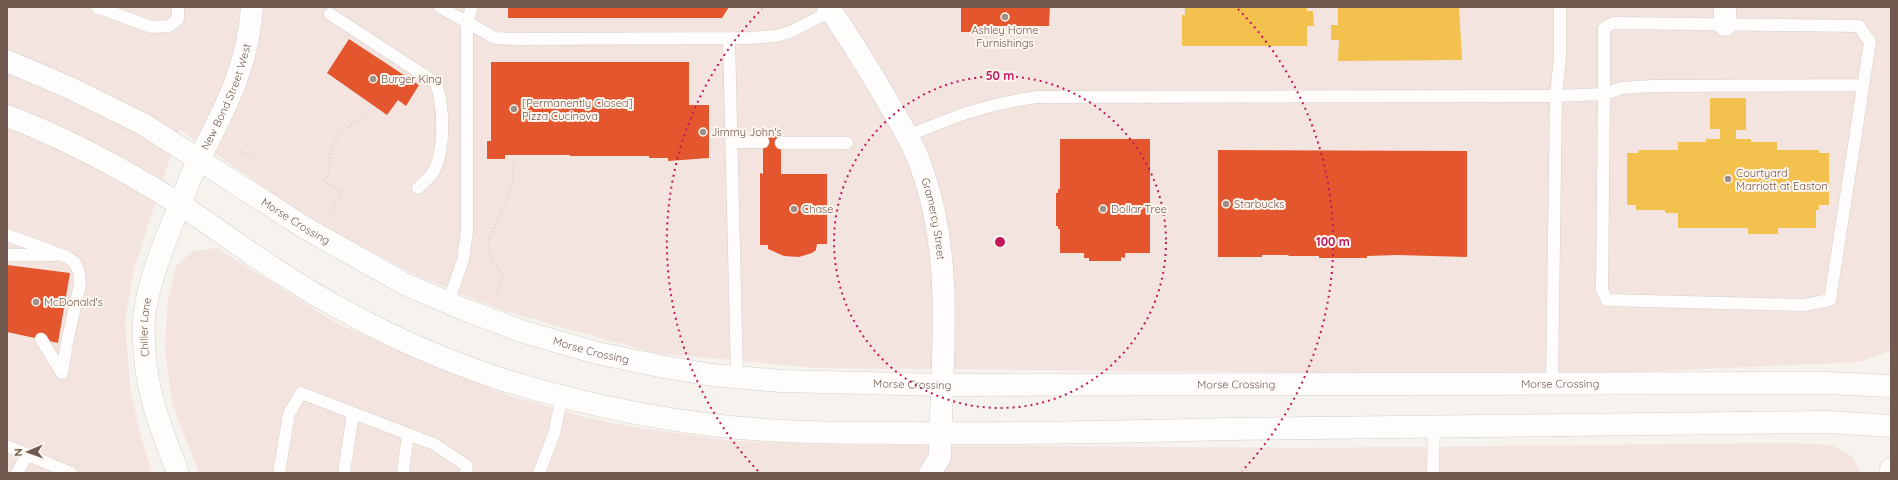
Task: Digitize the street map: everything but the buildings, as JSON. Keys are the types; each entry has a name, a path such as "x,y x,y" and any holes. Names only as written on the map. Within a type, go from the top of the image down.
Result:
{"main road":[{"name":"New Bond Street West","path":"188,183 231,96 240,74 246,50 252,7"},
{"name":"Gramercy Street","path":"830,9 865,62 908,136 923,172 934,211 940,250 944,326 939,468"},
{"name":"Morse Crossing","path":"7,61 68,87 143,124 341,249 405,284 448,303 524,332 597,353 665,367 737,377 808,382 942,385 1826,383 1891,386"},
{"path":"7,116 104,160 179,204 318,296 384,330 459,364 496,377 562,396 645,416 741,428 802,432 1105,432 1434,425 1828,422 1891,426"},
{"name":"Chiller Lane","path":"178,473 155,409 150,389 146,365 144,324 146,306 155,270 188,183"},
{"path":"1890,473 1891,469"}],"lane":[{"path":"97,7 151,27 169,26 178,19 178,7"},
{"path":"440,7 495,38 513,39 729,40 783,34 830,9"},
{"path":"448,303 463,260 467,231 467,22 472,7"},
{"path":"1552,384 1556,96 1560,57 1560,7"},
{"path":"330,14 436,83 441,96 441,150 434,171 418,188"},
{"path":"1725,16 1859,26 1870,42 1863,85 1830,300 1804,305 1607,300 1602,290 1604,28 1613,23 1725,16"},
{"path":"729,40 737,377"},
{"path":"908,136 966,112 1010,101 1038,98 1556,96 1604,94 1622,88 1653,86 1863,85"},
{"path":"731,142 763,142"},
{"path":"781,143 847,142"},
{"path":"7,236 62,255 75,263 79,272 80,284 62,373 41,339"},
{"path":"7,255 62,255"},
{"path":"279,473 289,414 301,393 434,444 467,466 466,473"},
{"path":"539,473 554,434 562,396"},
{"path":"344,473 354,413"},
{"path":"1434,425 1434,473"},
{"path":"403,473 408,434"},
{"path":"7,446 71,473"},
{"path":"16,473 27,455"}],"path":[{"path":"330,212 342,193 324,180 330,171 331,150 350,124 365,116"},
{"path":"237,149 254,158"},
{"path":"496,294 503,277 490,256 489,240 513,184 513,162"}],"shaded area":[{"path":"7,7 1891,7 1891,350 1859,362 1573,375 817,368 655,353 504,311 418,276 311,219 179,129 134,269 125,321 130,389 142,441 152,473 7,473"},
{"path":"217,248 336,323 420,360 507,395 588,418 632,427 733,441 862,445 1302,448 1789,443 1832,445 1852,457 1861,473 199,473 172,403 165,349 168,299 176,266 193,251"}],"place":[{"name":"Ashley Home Furnishings","path":"1005,17"},
{"name":"Burger King","path":"373,79"},
{"name":"[Permanently Closed] Pizza Cucinova","path":"514,109"},
{"name":"Jimmy John's","path":"703,132"},
{"name":"Courtyard Marriott at Easton","path":"1728,179"},
{"name":"Starbucks","path":"1226,204"},
{"name":"Chase","path":"794,209"},
{"name":"Dollar Tree","path":"1103,209"},
{"name":"McDonald's","path":"36,302"}]}
